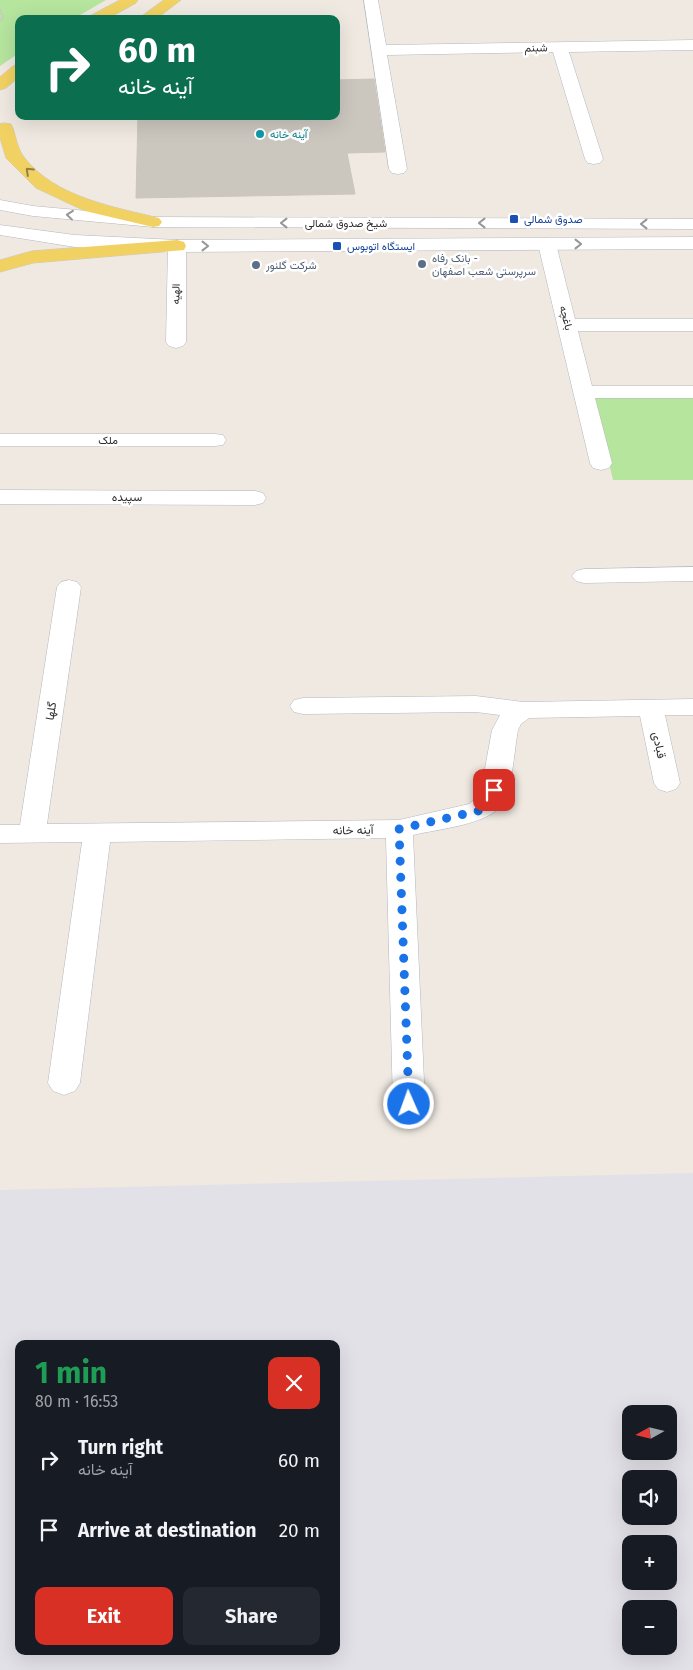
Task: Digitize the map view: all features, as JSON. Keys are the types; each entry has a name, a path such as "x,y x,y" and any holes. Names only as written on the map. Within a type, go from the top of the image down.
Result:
{"main road":[{"path":"102,15 130,0"},
{"path":"151,15 174,0"},
{"path":"0,85 15,72"},
{"path":"15,120 3,132 15,158 42,184 91,207 153,222"},
{"path":"0,266 32,258 177,246"}],"street":[{"path":"371,0 398,169"},
{"name":"شبنم","path":"379,50 693,45"},
{"path":"560,48 594,159"},
{"name":"شیخ صدوق شمالی","path":"0,205 42,212 153,222 693,224"},
{"name":"شیخ صدوق شمالی","path":"0,230 75,241 177,246 693,243"},
{"name":"باغچه","path":"547,244 601,463"},
{"name":"الهیه","path":"176,342 177,246"},
{"path":"567,325 693,325"},
{"path":"584,392 693,392"},
{"name":"ملک","path":"0,440 215,440"},
{"name":"سپیده","path":"0,497 254,498"},
{"path":"584,576 693,574"},
{"name":"گلها","path":"32,834 69,587"},
{"path":"303,706 476,704 523,710 693,707"},
{"name":"قبادی","path":"651,708 667,783"},
{"name":"آینه خانه","path":"0,834 399,829 478,811 490,801 494,790 505,730 510,720 523,710"},
{"path":"399,829 409,1104"},
{"path":"64,1083 97,833"}],"path":[{"path":"0,9 3,18 0,21"}],"shaded area":[{"path":"693,1173 693,1670 0,1670 0,1190"}],"green space":[{"path":"0,0 106,0 80,15 15,15 15,56 0,66"},
{"path":"693,395 693,480 613,480 593,396"}],"building":[{"name":"آینه خانه","path":"374,79 385,152 347,153 355,194 136,198 138,120 340,120 340,80"}],"place":[{"name":"آینه خانه","path":"260,134"},
{"name":"صدوق شمالی","path":"514,219"},
{"name":"ایستگاه اتوبوس","path":"337,246"},
{"name":"بانک رفاه - سرپرستی شعب اصفهان","path":"422,264"},
{"name":"شرکت گلنور","path":"256,265"}],"route":[{"path":"409,1104 399,829 478,811 490,801 494,790"}]}
